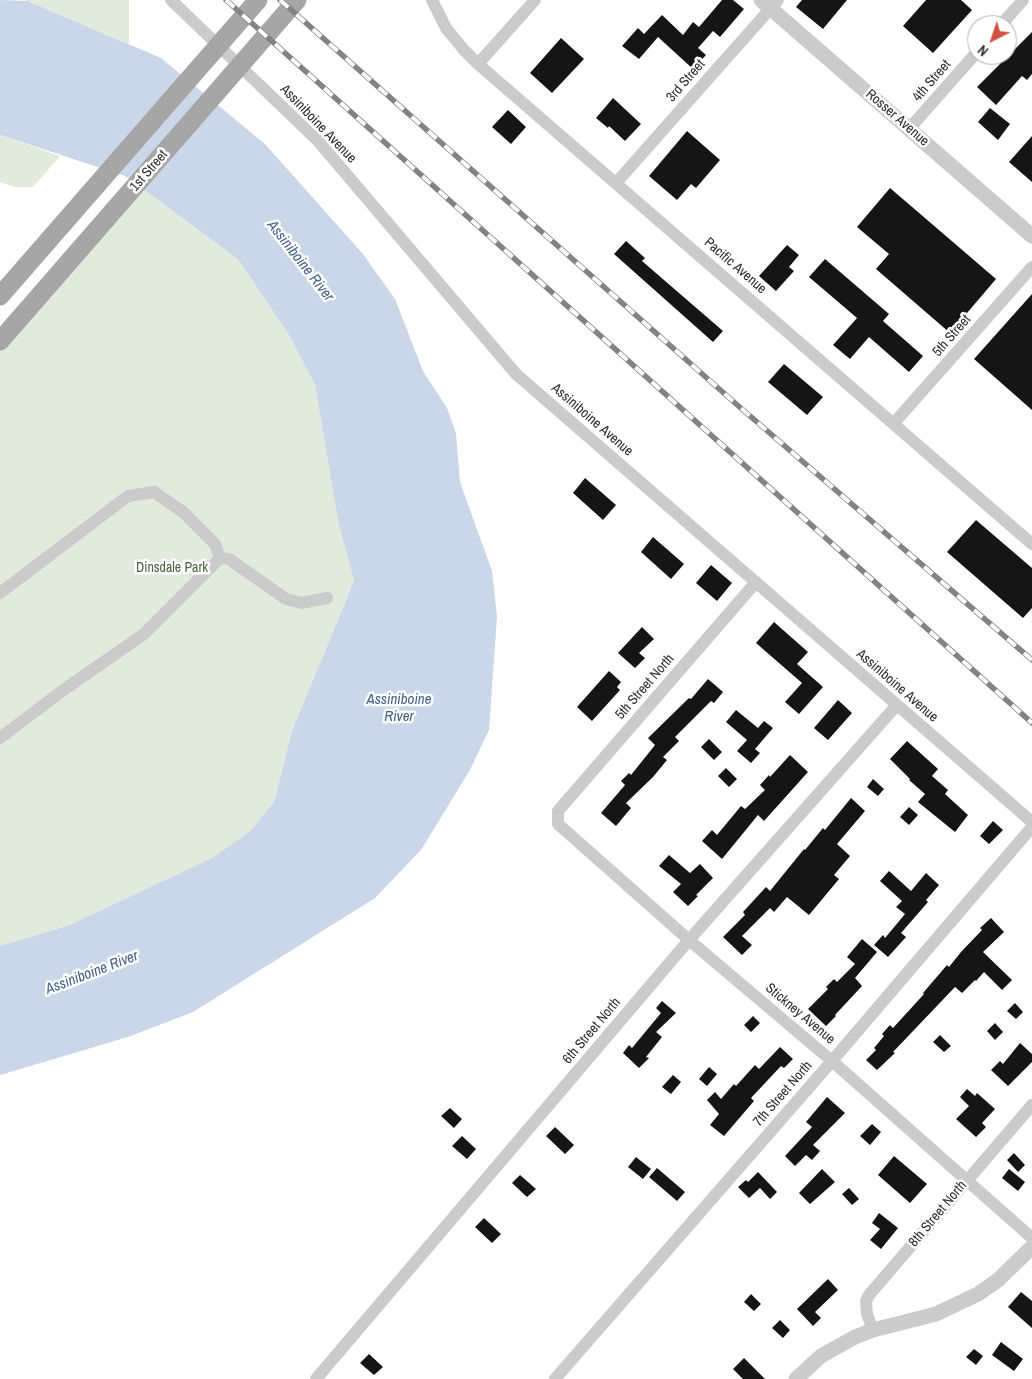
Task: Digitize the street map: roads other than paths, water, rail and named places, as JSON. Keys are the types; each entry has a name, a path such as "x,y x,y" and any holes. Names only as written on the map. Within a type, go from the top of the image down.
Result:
{"main road":[{"path":"0,296 258,0"},
{"name":"1st Street","path":"0,341 297,0"}],"street":[{"name":"Assiniboine Avenue","path":"171,0 319,142 516,374 896,706 1032,822"},
{"name":"Pacific Avenue","path":"432,0 446,28 478,64 1032,544"},
{"path":"478,64 535,0"},
{"path":"1010,15 1023,0"},
{"name":"Rosser Avenue","path":"770,3 909,129 1032,236"},
{"name":"3rd Street","path":"616,182 770,3"},
{"name":"4th Street","path":"909,129 967,63"},
{"name":"5th Street","path":"894,423 1032,267"},
{"path":"0,593 128,496 154,492 183,512 215,544 220,558"},
{"path":"220,558 229,559 286,599 301,602 327,598"},
{"path":"0,738 62,691 144,634 220,558"},
{"name":"5th Street North","path":"558,811 756,582"},
{"name":"6th Street North","path":"316,1379 689,940 896,706"},
{"name":"Stickney Avenue","path":"558,811 558,824 689,940 832,1061 1032,1238"},
{"name":"7th Street North","path":"555,1379 832,1061 1032,827"},
{"name":"8th Street North","path":"873,1330 867,1314 866,1301 869,1295 1032,1105"},
{"path":"796,1379 821,1356 835,1347 873,1330 936,1314 978,1294 998,1280 1032,1246"}],"water":[{"name":"Assiniboine River","path":"0,0 28,1 161,58 265,144 363,254 395,299 423,371 447,408 456,433 460,482 492,571 497,617 489,730 470,770 421,850 375,898 193,1012 128,1037 0,1075 0,946 67,926 212,858 250,831 274,802 292,731 354,581 338,521 315,385 289,335 238,259 125,176 0,135"}],"railway":[{"path":"226,0 1032,723"},
{"path":"280,0 735,403 1032,660"}],"park label":[{"name":"Dinsdale Park","path":"172,568"}]}
